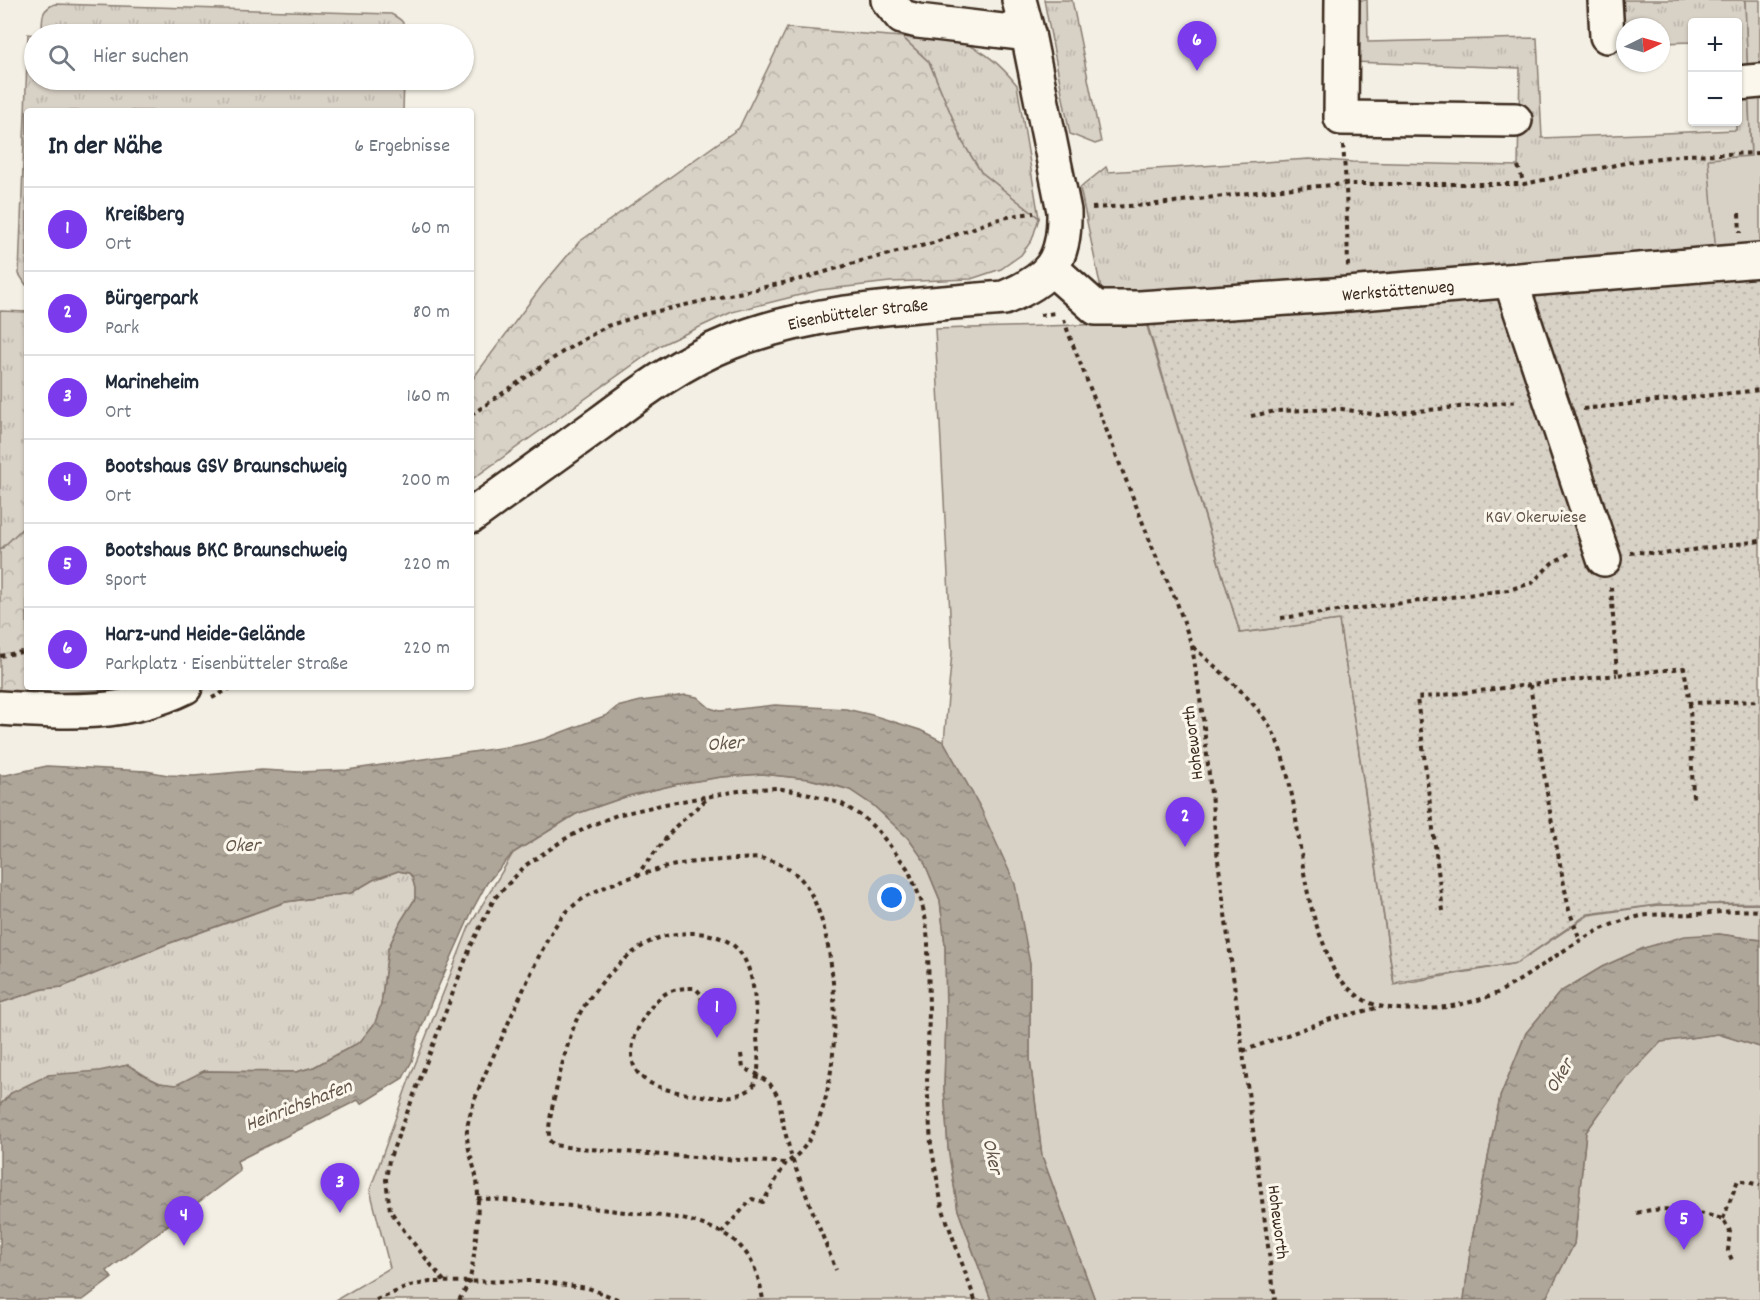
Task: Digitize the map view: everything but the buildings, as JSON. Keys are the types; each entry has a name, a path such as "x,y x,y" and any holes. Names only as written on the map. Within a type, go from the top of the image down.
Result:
{"street":[{"path":"888,0 902,17 918,21 1028,34"},
{"name":"Eisenbütteler Straße","path":"474,514 645,390 707,353 732,342 772,328 873,309 1004,298 1023,290 1051,268 1060,252 1073,210 1019,0"},
{"path":"1342,0 1341,118 1515,120"},
{"path":"1605,0 1607,36"},
{"path":"1742,83 1760,81"},
{"name":"Werkstättenweg","path":"1051,268 1096,308 1140,308 1511,282 1760,260"},
{"path":"1511,282 1602,552"},
{"path":"0,708 61,712 114,709 153,700 178,690"}],"path":[{"path":"1341,118 1346,184 1348,294"},
{"path":"474,413 564,351 606,326 645,314 804,278 933,243 995,220 1017,215 1149,205 1282,189 1346,184 1524,184 1635,161 1685,155 1760,153"},
{"path":"1518,166 1524,184"},
{"name":"Hoheworth","path":"1040,315 1063,313 1068,332 1155,554 1176,600 1192,646 1203,718 1218,860 1275,1300"},
{"path":"1251,416 1276,411 1342,409 1378,415 1481,406 1552,405 1760,390"},
{"path":"1281,618 1508,590 1532,583 1552,563 1581,547 1602,552 1662,554 1760,541"},
{"path":"1602,552 1611,584 1617,675"},
{"path":"1192,646 1239,689 1263,718 1277,740 1291,788 1314,920 1336,974 1360,998 1381,1007 1412,1010 1473,1002 1498,992 1590,934 1628,919 1658,913 1760,912"},
{"path":"0,656 24,652"},
{"path":"1443,911 1417,698 1684,668 1690,703 1693,801"},
{"path":"1530,685 1551,818 1569,910 1580,940"},
{"path":"1690,703 1760,701"},
{"path":"444,1281 390,1210 387,1180 389,1160 470,948 494,900 526,865 565,839 617,815 711,795 776,788 810,794 842,804 863,817 879,832 908,869 921,900 928,943 927,1082 932,1144 942,1207 975,1300"},
{"path":"635,877 675,827 711,795"},
{"path":"459,1300 470,1281 475,1240 477,1183 468,1149 468,1125 487,1068 552,931 564,915 591,893 676,864 700,861 769,860 798,876 809,890 830,951 834,1035 830,1077 822,1113 803,1149 786,1163 567,1147 554,1145 549,1140 550,1116 577,1021 602,984 632,952 662,937 698,933 728,941 739,951 748,969 757,1018 759,1056 755,1085 733,1095 699,1096 671,1090 643,1079 635,1068 631,1057 632,1044 650,1009 662,996 682,987 695,988 701,994 702,1003"},
{"path":"1243,1051 1331,1019 1381,1007"},
{"path":"741,1054 743,1068 757,1074 770,1084 779,1098 792,1160 836,1270"},
{"path":"721,1233 752,1199 762,1202 786,1163"},
{"path":"1723,1220 1738,1180 1760,1185"},
{"path":"477,1198 594,1208 669,1217 703,1225 739,1244 752,1262 763,1300"},
{"path":"1637,1213 1654,1208 1696,1212 1723,1220 1730,1231 1728,1251 1732,1260"},
{"path":"378,1300 410,1286 444,1281 538,1281 569,1284 588,1288 620,1300"}],"green space":[{"path":"1044,0 1072,0 1101,142 1095,144 1070,134"},
{"path":"1352,0 1367,0 1368,42 1537,38 1542,138 1736,130 1736,126 1742,126 1742,18 1688,18 1688,42 1670,43 1670,18 1622,18 1621,0 1745,0 1751,157 1716,254 1127,294 1101,289 1080,188 1106,167 1108,172 1309,159 1518,166 1520,68 1352,62"},
{"path":"1745,0 1760,0 1760,251 1716,254 1708,159 1751,156"},
{"path":"55,4 391,14 403,24 42,24 44,12"},
{"path":"787,28 902,37 929,62 963,143 981,172 1039,218 1032,240 1021,255 1001,269 971,279 890,282 820,290 732,312 661,345 474,478 474,377 541,287 579,242 739,128"},
{"path":"902,37 938,38 967,44 992,59 1017,85 1039,218 981,172 963,143 929,62"},
{"path":"26,90 404,90 403,108 25,108"},
{"path":"24,141 24,282 19,274"},
{"name":"KGV Okerwiese","path":"1760,274 1760,903 1657,905 1588,914 1517,963 1394,983 1339,620 1240,633 1147,323"},
{"path":"0,311 24,312 24,527 0,550"},
{"path":"1146,323 1240,633 1339,620 1394,985 1517,963 1589,915 1658,905 1760,904 1760,940 1719,934 1644,948 1602,967 1560,992 1526,1033 1500,1097 1471,1244 1464,1300 1095,1300 1042,1156 1030,1059 1030,964 981,809 944,742 952,652 935,329"},
{"path":"24,527 24,690 100,690 57,693 0,691 0,550"},
{"path":"762,774 809,779 850,790 874,806 908,838 923,859 940,900 945,945 944,1088 948,1148 958,1210 991,1300 336,1300 390,1268 370,1190 409,1080 469,927 513,853 576,814 628,796 678,784 721,777"},
{"path":"398,871 409,873 412,877 415,899 401,921 388,949 381,1005 375,1023 360,1042 314,1067 296,1072 204,1071 176,1086 160,1083 128,1065 11,1093 0,1105 0,1003 43,989 62,987 167,944 286,902 351,893 373,880"},
{"path":"1718,1034 1760,1047 1760,1300 1545,1300 1574,1244 1586,1132 1620,1085 1660,1042"}],"water":[{"path":"686,695 697,697 710,708 720,711 775,705 846,709 920,730 944,742 981,809 1015,884 1030,964 1030,1059 1042,1156 1095,1300 991,1300 958,1210 948,1148 944,1088 945,945 940,900 923,859 908,838 874,806 850,790 809,779 762,774 721,777 678,784 628,796 576,814 513,853 487,883 473,909 431,1003 412,1061 403,1078 361,1104 358,1100 237,1161 240,1171 107,1271 112,1278 83,1300 0,1300 0,1105 11,1093 48,1075 99,1071 128,1065 159,1083 176,1085 204,1071 296,1072 314,1067 360,1042 375,1023 381,1005 388,949 401,921 415,899 415,888 409,873 398,871 373,880 351,893 285,902 167,944 62,987 43,989 0,1003 0,775 47,766 194,776 262,770 299,772 347,770 520,745 544,739 607,715 617,707"},
{"name":"Oker","path":"1719,934 1760,940 1760,1047 1718,1034 1661,1042 1620,1085 1586,1132 1574,1244 1545,1300 1464,1300 1471,1244 1500,1097 1526,1033 1560,992 1602,967 1644,948 1685,936"}],"place":[{"name":"Harz-und Heide-Gelände","path":"1197,71"},
{"name":"Bürgerpark","path":"1185,847"},
{"name":"Kreißberg","path":"717,1038"},
{"name":"Marineheim","path":"340,1213"},
{"name":"Bootshaus GSV Braunschweig","path":"184,1246"},
{"name":"Bootshaus BKC Braunschweig","path":"1684,1250"}],"water label":[{"name":"Heinrichshafen","path":"298,1104"}]}
